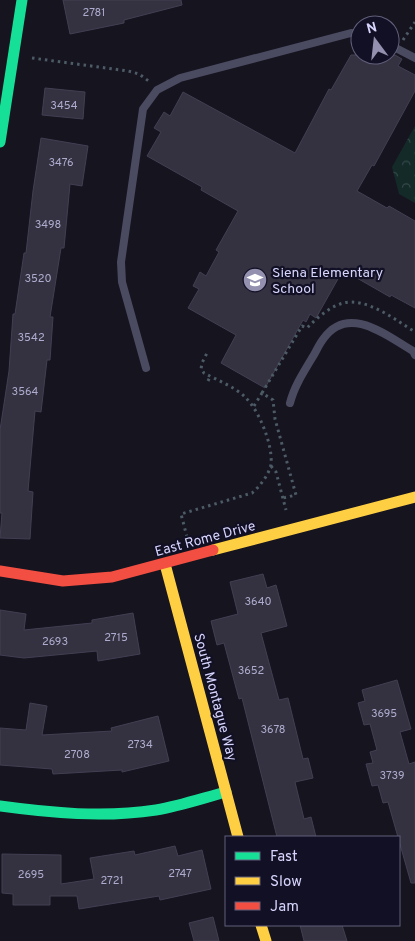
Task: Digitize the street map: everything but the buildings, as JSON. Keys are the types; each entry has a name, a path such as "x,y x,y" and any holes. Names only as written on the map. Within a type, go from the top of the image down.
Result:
{"street":[{"path":"0,142 22,0"},
{"name":"East Rome Drive","path":"0,571 63,581 112,577 415,497"},
{"name":"South Montague Way","path":"165,564 238,836"},
{"path":"0,806 95,815 155,810 226,792"},
{"path":"261,926 266,941"}],"lane":[{"path":"146,368 122,282 121,262 143,109 157,90 180,78 350,33"},
{"path":"400,50 415,58"},
{"path":"290,403 293,390 325,337 346,323 360,323 374,328 412,351 415,355"}],"path":[{"path":"400,46 415,22"},
{"path":"32,58 128,71 139,74 157,90"},
{"path":"187,537 181,514 252,493 260,486 271,466 263,424 254,406 244,395 204,373 201,369 202,363 208,353"},
{"path":"208,381 210,377"},
{"path":"254,406 262,394 273,400 275,419 296,495 283,498"},
{"path":"271,466 276,472 286,510"}],"green space":[{"path":"415,126 415,203 399,194 392,167"}],"traffic: fast":[{"path":"0,142 22,0"},
{"path":"0,806 39,811 117,814 156,810 226,792"}],"traffic: slow":[{"path":"213,550 415,497"},
{"path":"165,564 238,836"},
{"path":"261,926 266,941"}],"traffic: jam":[{"path":"0,571 63,581 112,577 213,550"}],"place":[{"name":"Siena Elementary School","path":"255,280"}]}
